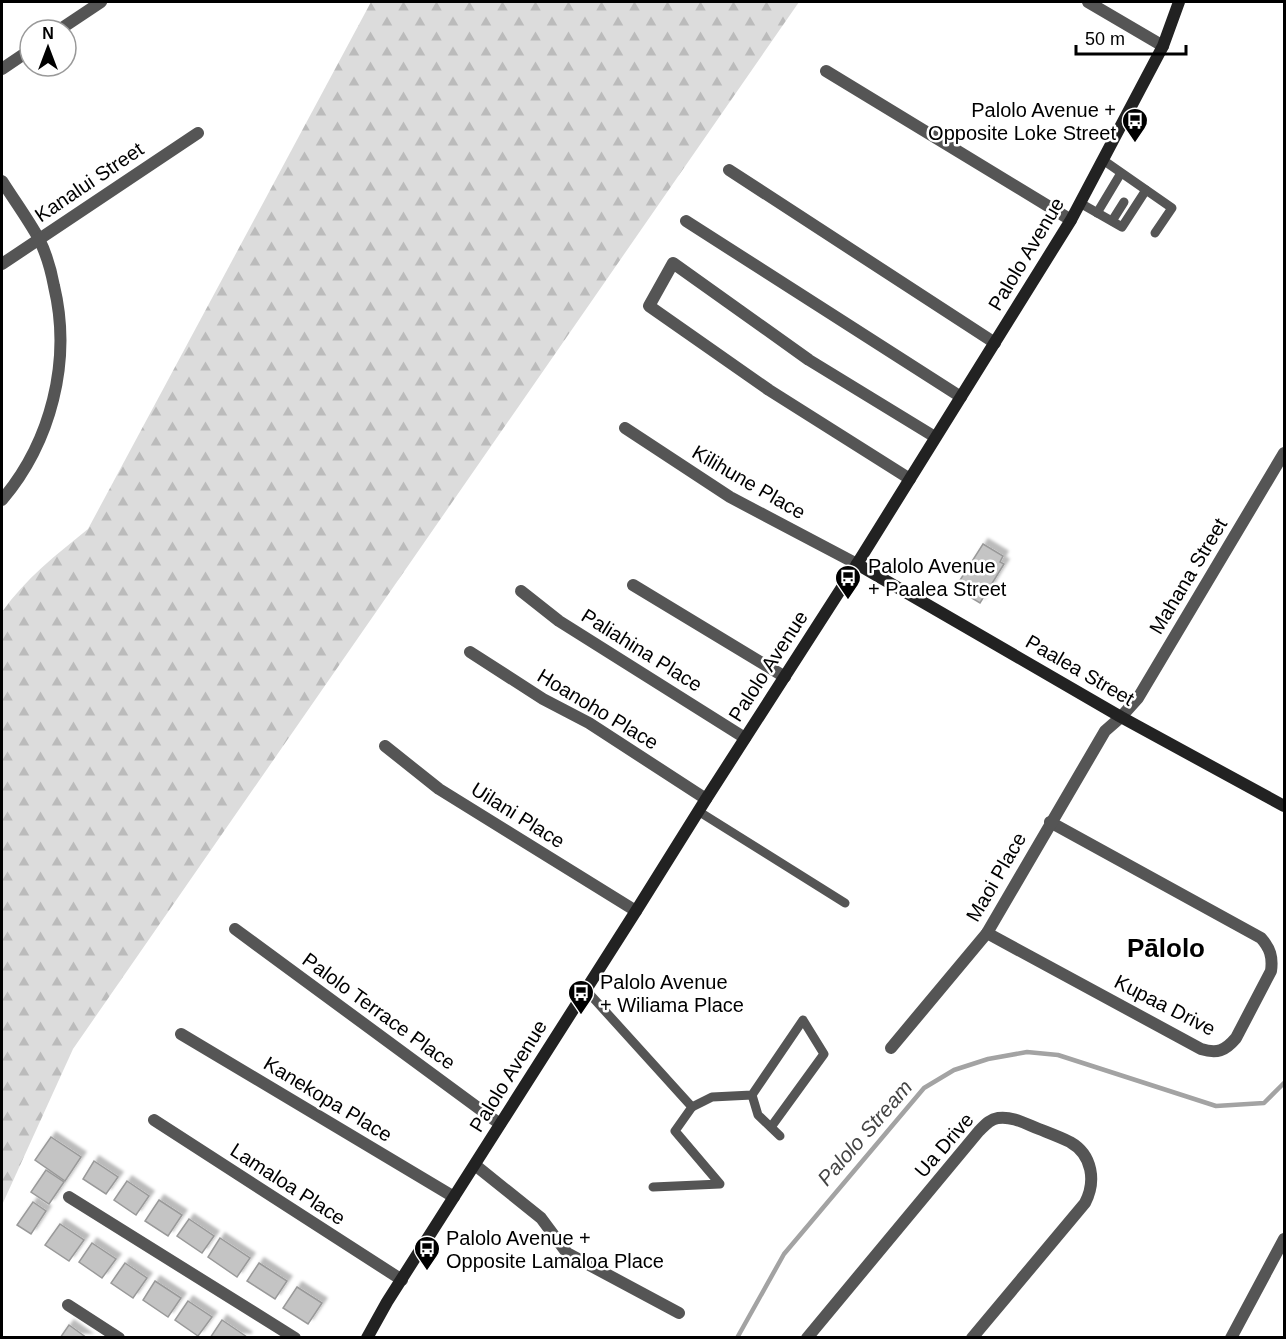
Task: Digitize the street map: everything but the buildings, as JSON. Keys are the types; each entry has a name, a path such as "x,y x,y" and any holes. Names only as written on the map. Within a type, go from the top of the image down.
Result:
{"street":[{"path":"77,18 101,2"},
{"path":"1088,2 1163,46"},
{"name":"Palolo Avenue","path":"367,1338 454,1197 857,564 1071,220 1163,46 1179,2"},
{"path":"2,69 18,58"},
{"path":"826,71 1071,220"},
{"name":"Kanalui Street","path":"2,264 198,133"},
{"path":"729,170 995,343"},
{"path":"2,181 39,239 50,268 58,301 61,335 59,369 53,403 42,436 26,466 2,500"},
{"path":"686,221 961,396"},
{"path":"910,479 769,390 649,306 673,263 809,360 935,437"},
{"name":"Kilihune Place","path":"625,428 730,497 857,564"},
{"name":"Mahana Street","path":"1121,717 1138,698 1284,453"},
{"name":"Paalea Street","path":"857,564 1121,717 1284,807"},
{"path":"633,585 785,677"},
{"name":"Paliahina Place","path":"521,591 559,621 745,738"},
{"name":"Hoanoho Place","path":"470,652 543,699 589,723 706,799"},
{"name":"Maoi Place","path":"891,1048 987,933 1105,730 1121,717"},
{"name":"Uilani Place","path":"385,746 439,789 636,911"},
{"name":"Kupaa Drive","path":"987,933 1201,1049 1211,1052 1221,1050 1230,1046 1236,1038 1271,971 1271,953 1267,944 1261,938 1050,822"},
{"name":"Palolo Terrace Place","path":"235,929 500,1125"},
{"name":"Kanekopa Place","path":"181,1034 454,1197"},
{"name":"Ua Drive","path":"807,1338 986,1123 996,1118 1007,1117 1071,1142 1087,1160 1092,1178 1090,1194 1085,1203 972,1338"},
{"name":"Lamaloa Place","path":"154,1120 402,1280"},
{"path":"475,1165 541,1218 567,1253 679,1313"},
{"path":"69,1197 295,1338"},
{"path":"1231,1338 1284,1239"},
{"path":"68,1305 119,1338"}],"lane":[{"path":"1102,160 1122,173 1133,186 1146,190 1172,208 1155,233"},
{"path":"1098,213 1122,173"},
{"path":"1080,203 1122,227 1146,190"},
{"path":"1112,221 1124,202"},
{"path":"698,812 846,903"},
{"path":"586,990 692,1107"},
{"path":"752,1095 803,1020 824,1054 771,1127"},
{"path":"653,1187 720,1184 675,1131 692,1107 712,1097 752,1095"},
{"path":"752,1095 758,1115 780,1136"}],"green space":[{"path":"371,2 799,2 73,1049 2,1205 2,612 31,578 88,529"}],"waterway":[{"name":"Palolo Stream","path":"737,1338 784,1254 924,1088 954,1070 988,1059 1027,1052 1058,1055 1216,1106 1264,1103 1284,1083"}],"place":[{"name":"Palolo Avenue + Opposite Loke Street","path":"1135,144"},
{"name":"Palolo Avenue + Paalea Street","path":"848,601"},
{"name":"Palolo Avenue + Wiliama Place","path":"581,1016"},
{"name":"Palolo Avenue + Opposite Lamaloa Place","path":"427,1272"}],"district":[{"name":"Pālolo","path":"1166,948"}]}
